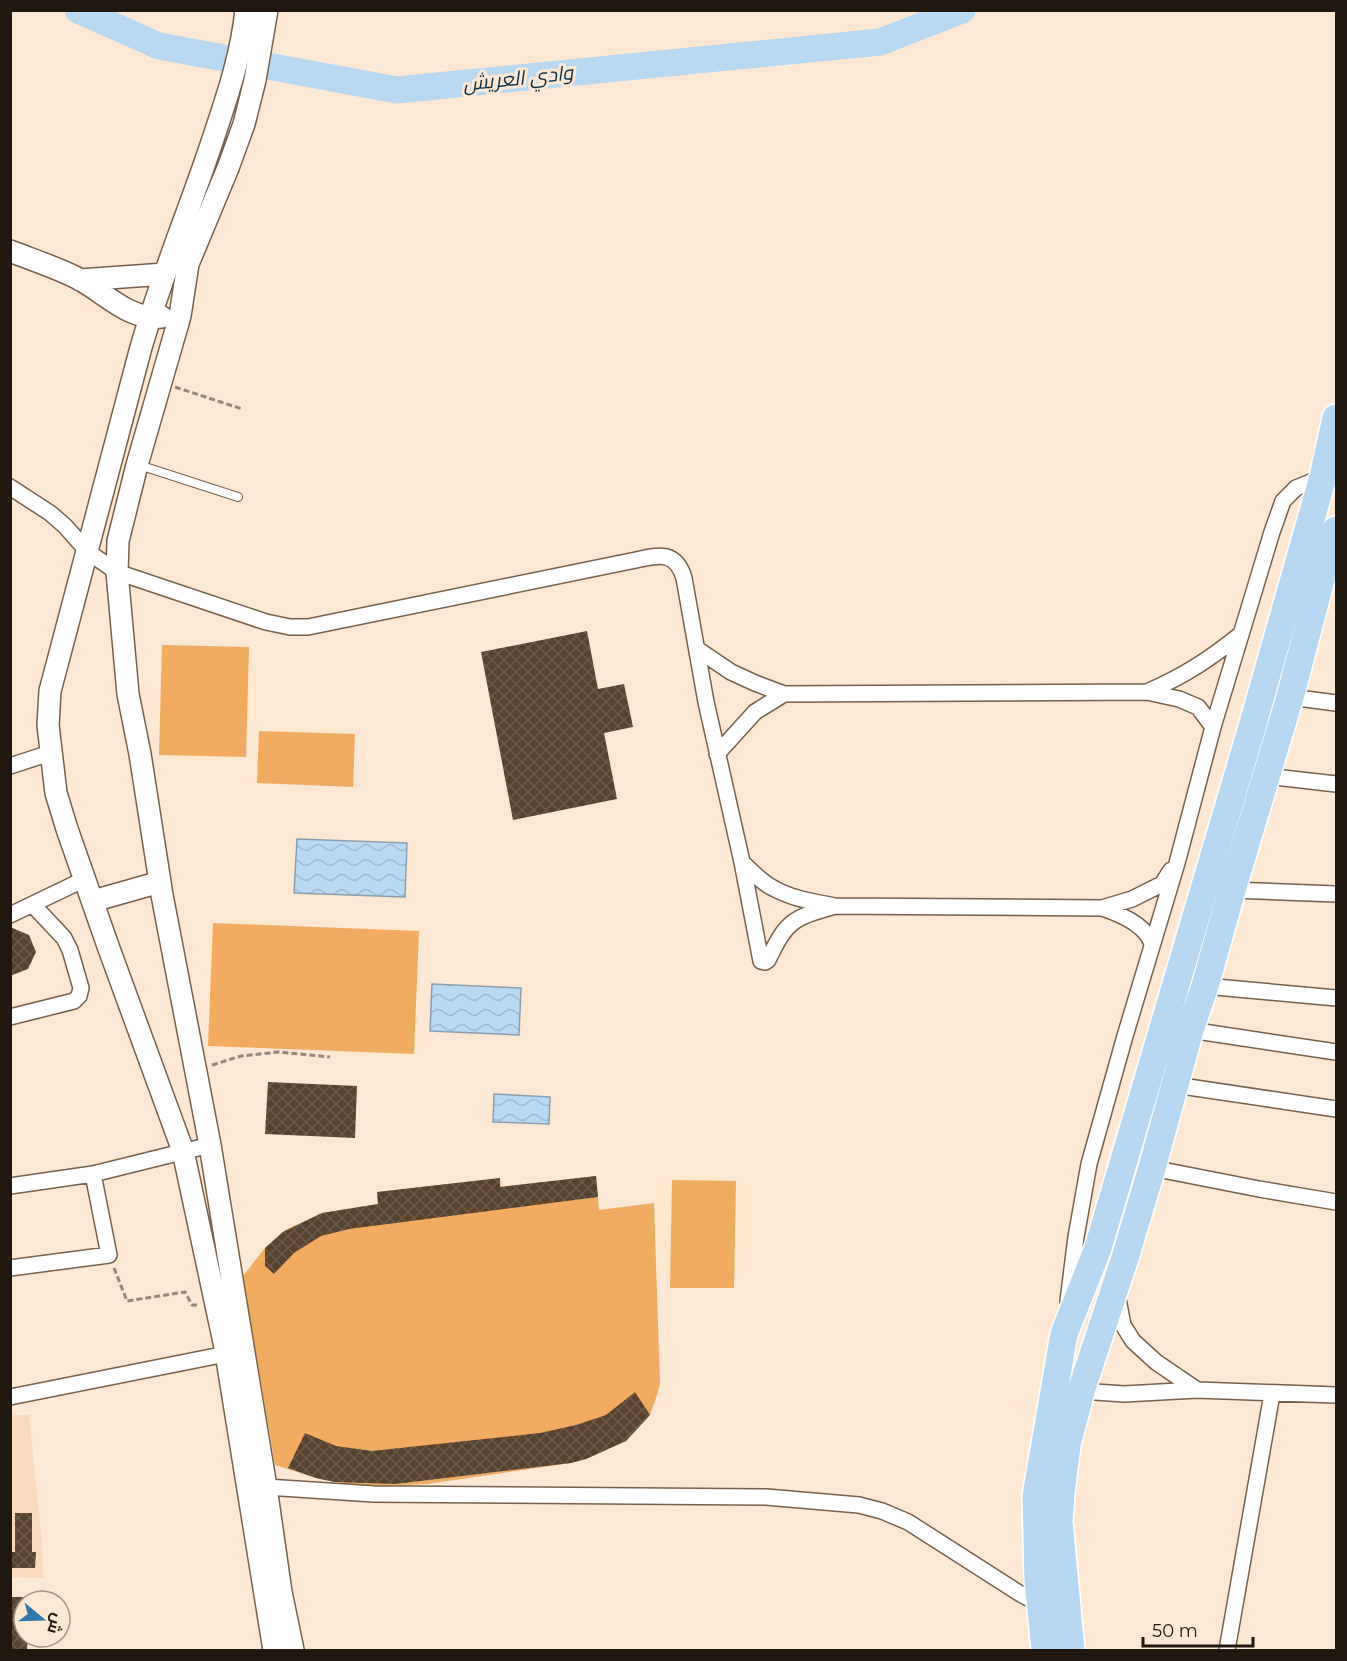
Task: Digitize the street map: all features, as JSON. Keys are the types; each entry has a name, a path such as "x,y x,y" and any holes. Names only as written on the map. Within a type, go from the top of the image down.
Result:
{"highway":[{"path":"1045,1650 1038,1580 1036,1496 1064,1334 1098,1248 1252,727 1323,477 1336,418"},
{"path":"1071,1650 1059,1522 1067,1445 1081,1391 1152,1168 1190,1030 1205,986 1334,541"},
{"path":"1252,727 1279,733"},
{"path":"1098,1248 1125,1258"}],"street":[{"path":"246,10 240,48 175,265 180,316 137,465 118,541 117,572 128,694 160,882 210,1145 267,1487 281,1592 293,1650"},
{"path":"267,10 255,80 244,124 228,168 149,318 51,691 48,725 56,792 67,829 183,1151 226,1354 274,1650"},
{"path":"10,251 80,280 114,303 149,318 180,316"},
{"path":"80,280 175,265"},
{"path":"1064,1334 1076,1237 1089,1164 1177,863 1213,727 1272,531 1283,501 1296,488 1323,477"},
{"path":"10,487 50,513 88,552 117,572 266,622 290,627 308,627 662,555 675,560 684,578 717,754 742,862 761,961 768,960 785,928 802,917 835,906"},
{"path":"1147,692 1198,666 1242,634"},
{"path":"697,649 731,672 784,694 1147,692 1179,699 1198,707 1213,727"},
{"path":"717,754 755,712 784,694"},
{"path":"1290,697 1336,703"},
{"path":"10,766 50,753"},
{"path":"1266,776 1336,784"},
{"path":"742,862 775,890 835,906 1102,908 1132,898 1162,884 1177,863"},
{"path":"10,915 85,879"},
{"path":"93,901 160,882"},
{"path":"1232,890 1336,894"},
{"path":"10,1017 74,1001 81,988 70,950 64,938 33,905"},
{"path":"1102,908 1132,922 1150,938 1152,944"},
{"path":"1205,986 1336,998"},
{"path":"1190,1030 1336,1052"},
{"path":"1175,1085 1336,1109"},
{"path":"10,1186 93,1174 210,1145"},
{"path":"1152,1168 1259,1190 1336,1202"},
{"path":"10,1268 110,1256 93,1174"},
{"path":"1116,1286 1123,1325 1133,1341 1156,1362 1197,1390"},
{"path":"10,1397 226,1354"},
{"path":"1081,1391 1125,1394 1197,1390 1336,1395"},
{"path":"1227,1650 1272,1394"},
{"path":"267,1487 374,1494 766,1497 859,1505 882,1511 908,1522 1041,1605"}],"lane":[{"path":"137,465 238,497"}],"path":[{"path":"161,382 242,408"},
{"path":"196,1071 241,1056 279,1052 330,1057"},
{"path":"110,1256 127,1301 185,1292 192,1305 216,1303"}],"shaded area":[{"path":"162,645 249,647 246,757 159,755"},
{"path":"259,731 355,734 353,787 257,783"},
{"path":"213,923 419,931 414,1054 208,1046"},
{"path":"596,1176 599,1210 654,1203 660,1384 650,1415 626,1441 586,1459 571,1463 427,1484 382,1486 346,1484 316,1478 275,1465 243,1276 265,1248 285,1230 322,1213 378,1204 377,1192 500,1178 501,1187"},
{"path":"672,1180 736,1181 734,1288 670,1288"},
{"path":"11,1415 29,1415 42,1542 43,1578 11,1577"}],"water":[{"path":"297,839 407,843 405,897 294,893"},
{"path":"432,984 521,988 519,1035 430,1031"},
{"path":"494,1094 550,1097 549,1124 493,1122"}],"building":[{"path":"587,631 598,689 624,684 633,727 604,733 617,799 513,820 481,652"},
{"path":"10,927 29,935 36,952 28,969 10,976"},
{"path":"268,1082 357,1086 355,1138 265,1134"},
{"path":"596,1176 598,1197 349,1229 321,1236 294,1253 274,1274 265,1266 265,1248 283,1232 322,1213 378,1204 377,1192 500,1178 500,1187"},
{"path":"635,1392 650,1415 626,1441 586,1459 571,1463 395,1484 334,1482 288,1468 305,1433 336,1446 372,1451 540,1433 606,1415"},
{"path":"15,1513 32,1513 32,1552 36,1552 35,1568 10,1568 10,1552 15,1552"},
{"path":"10,1597 12,1597 12,1649 27,1649 10,1650"}],"waterway":[{"name":"وادي العريش","path":"78,10 159,46 397,90 880,42 962,10"}]}
